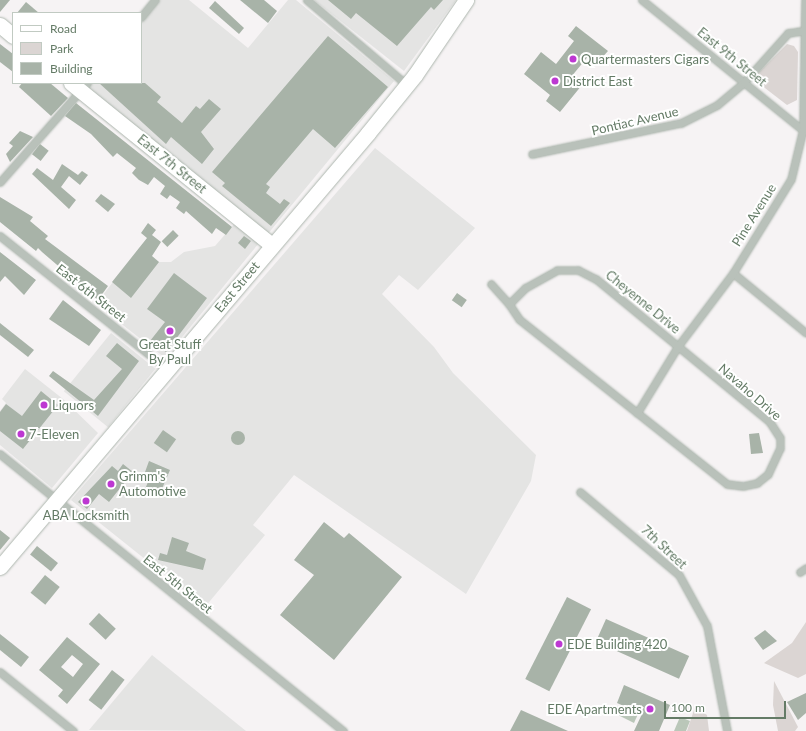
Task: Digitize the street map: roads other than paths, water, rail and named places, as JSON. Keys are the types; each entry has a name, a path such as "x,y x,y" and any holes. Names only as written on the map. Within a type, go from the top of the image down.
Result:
{"main road":[{"name":"East Street","path":"0,567 407,85 466,0"},
{"path":"0,25 12,35"},
{"name":"East 7th Street","path":"79,86 272,245"}],"street":[{"path":"142,17 155,0"},
{"path":"307,0 407,85"},
{"name":"East 9th Street","path":"642,0 804,132"},
{"name":"Pine Avenue","path":"637,413 678,346 733,273 791,179 804,132 806,30 804,0"},
{"name":"Pontiac Avenue","path":"532,154 681,123 717,105 744,82 788,33 806,30"},
{"path":"0,182 79,86"},
{"name":"East 6th Street","path":"0,236 167,369"},
{"name":"Cheyenne Drive","path":"509,304 542,276 557,270 578,270 596,279 678,346"},
{"path":"733,273 806,334"},
{"path":"491,284 509,304 519,319 637,413"},
{"name":"Navaho Drive","path":"637,413 727,484 743,486 757,482 768,474 780,448 776,428 678,346"},
{"name":"East 5th Street","path":"0,454 343,731"},
{"name":"7th Street","path":"580,492 679,575 707,626 728,731"},
{"path":"0,672 73,731"}],"place":[{"name":"Quartermasters Cigars","path":"573,59"},
{"name":"District East","path":"555,81"},
{"name":"Great Stuff By Paul","path":"170,331"},
{"name":"Liquors","path":"44,405"},
{"name":"7-Eleven","path":"21,434"},
{"name":"Grimm's Automotive","path":"111,484"},
{"name":"ABA Locksmith","path":"86,501"},
{"name":"EDE Building 420","path":"559,644"},
{"name":"EDE Apartments","path":"650,709"}]}
